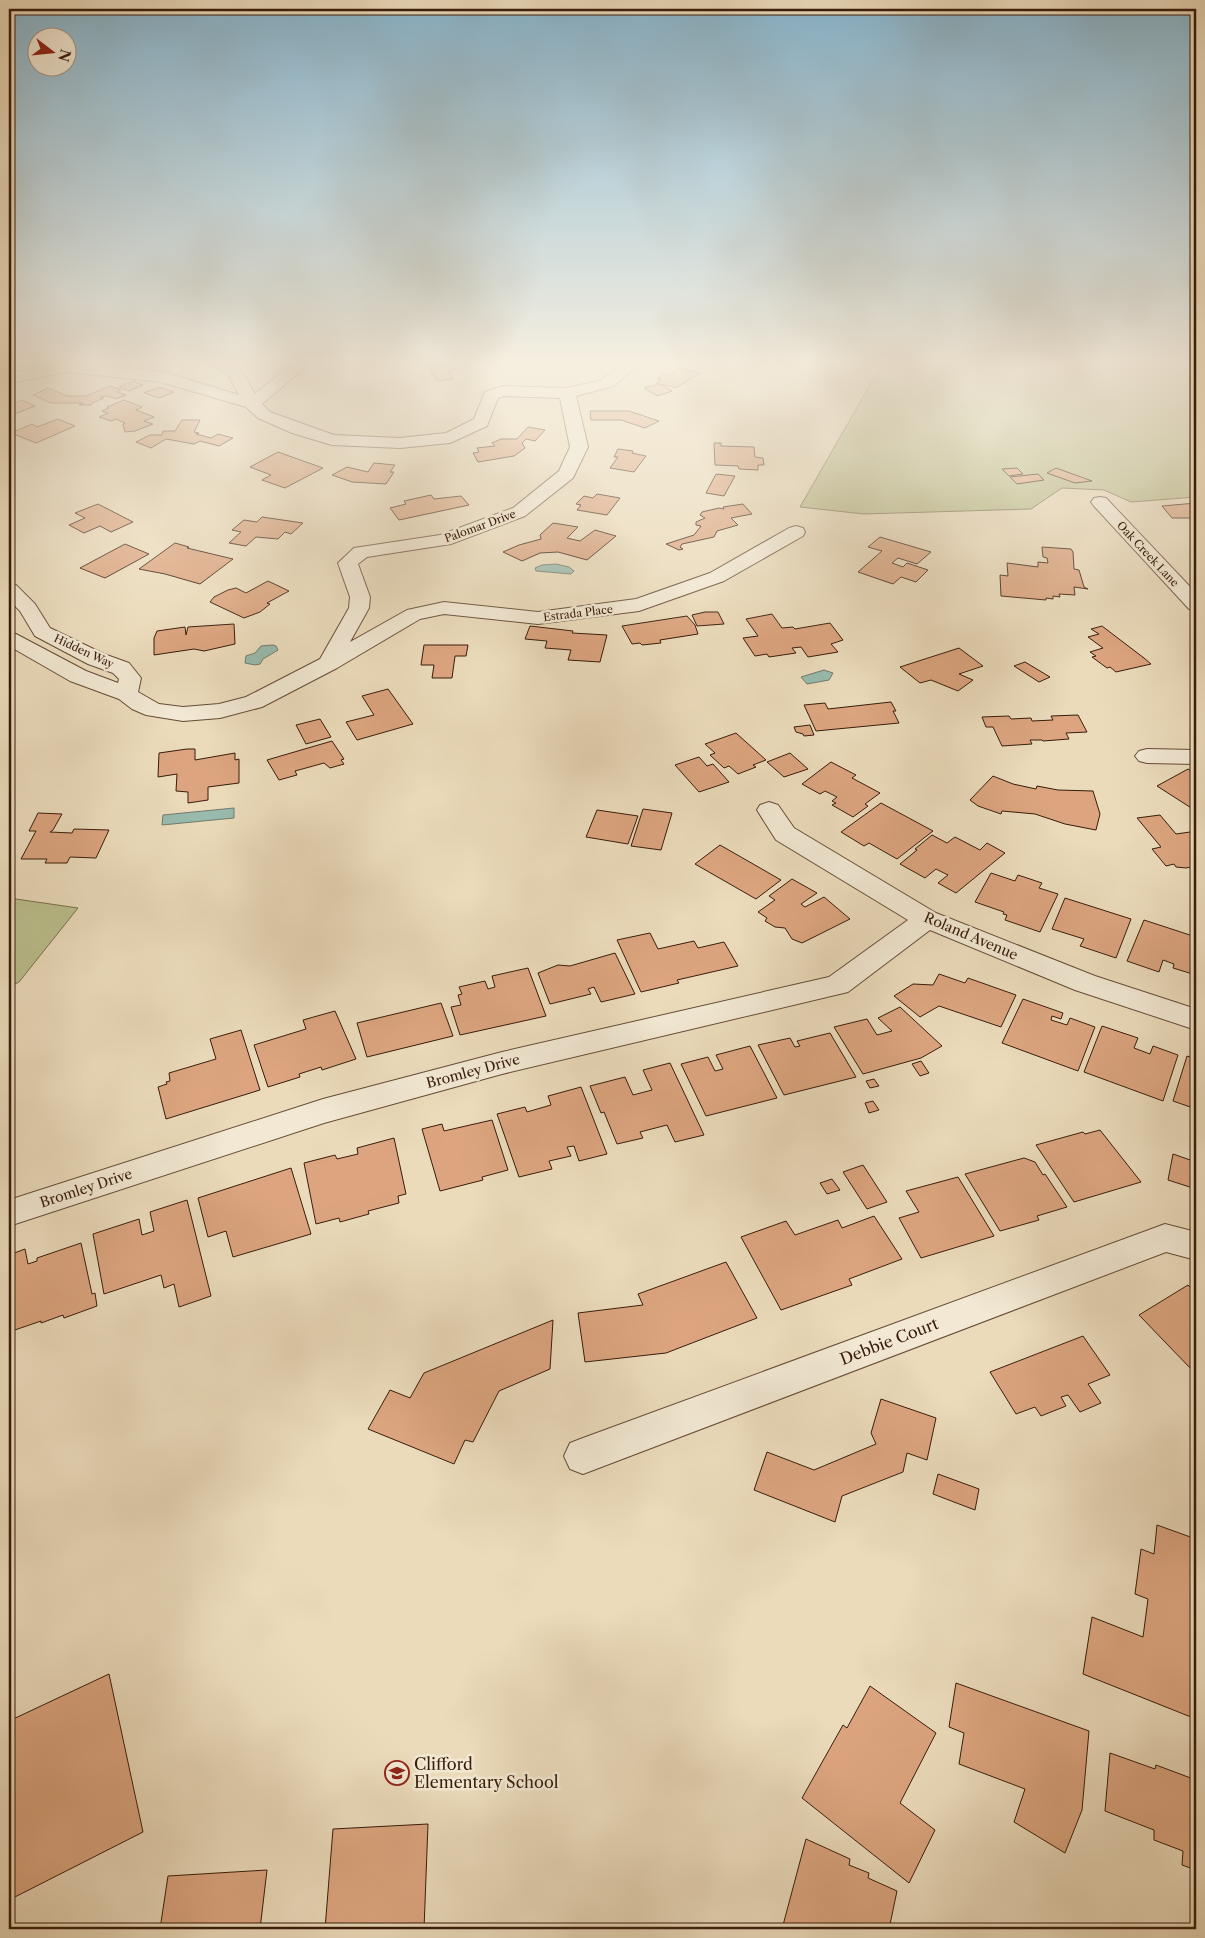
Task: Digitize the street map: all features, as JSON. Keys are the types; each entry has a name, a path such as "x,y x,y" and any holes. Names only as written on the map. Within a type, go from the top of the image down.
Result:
{"street":[{"name":"Palomar Drive","path":"328,663 359,608 360,597 348,563 352,558 361,552 444,540 519,512 567,474 576,454"},
{"name":"Oak Creek Lane","path":"1100,502 1196,604"},
{"name":"Estrada Place","path":"328,663 414,614 436,609 444,608 538,618 639,605 717,577 796,532"},
{"name":"Hidden Way","path":"9,588 28,608 42,632 96,659 121,668 130,678 127,694"},
{"path":"9,638 78,676 127,694 140,704 154,710 183,714 220,711 254,702 328,663"},
{"path":"1146,756 1196,757"},
{"name":"Roland Avenue","path":"769,810 785,834 927,919 1085,983 1196,1020"},
{"name":"Bromley Drive","path":"9,1213 323,1111 502,1063 838,986 927,919"},
{"name":"Debbie Court","path":"583,1456 1165,1238 1196,1246"}],"green space":[{"path":"830,454 1196,454 1196,497 1131,502 1104,490 1062,488 1031,509 864,514 800,507"},
{"path":"9,898 78,908 19,982 9,987"}],"shaded area":[{"path":"556,564 569,567 574,571 571,574 536,571 535,568 542,565"},
{"path":"273,645 278,650 263,659 260,664 245,663 246,656 255,653 261,646"},
{"path":"824,670 833,673 829,680 807,684 801,677"},
{"path":"234,808 234,818 162,825 163,815"}],"building":[{"path":"273,454 285,454 323,468 285,488 262,480 271,475 250,467"},
{"path":"474,454 516,454 514,456 478,462"},
{"path":"615,454 646,456 634,472 610,468 618,457 614,457"},
{"path":"715,454 755,454 755,457 763,458 764,465 758,465 758,470 739,469 738,466 715,465"},
{"path":"374,463 395,465 390,472 394,472 386,484 352,482 332,475 347,467 368,472"},
{"path":"1017,468 1023,474 1009,476 1002,469"},
{"path":"1056,468 1092,481 1075,483 1047,473"},
{"path":"716,474 735,476 724,496 706,493"},
{"path":"1038,474 1044,480 1017,484 1010,477"},
{"path":"597,494 620,498 607,515 577,510 581,505 576,504 584,496 593,498"},
{"path":"431,495 434,499 461,496 469,505 399,520 390,508 406,504 404,501"},
{"path":"1196,503 1196,518 1172,518 1162,506"},
{"path":"98,504 133,522 111,532 100,526 84,533 69,525 85,518 75,513"},
{"path":"743,504 752,514 731,518 738,525 717,531 714,537 682,544 680,547 683,549 679,550 666,544 694,535 701,526 696,525 696,522 705,518 700,515 702,512"},
{"path":"262,517 303,523 291,534 285,532 278,539 256,537 246,546 229,543 241,532 232,530 244,520 257,522"},
{"path":"553,523 578,527 567,538 580,541 595,530 616,536 587,560 558,552 540,553 522,561 503,552 541,539 540,535"},
{"path":"880,537 931,552 917,564 898,558 892,563 903,567 907,563 928,570 916,582 901,577 893,584 858,572 882,551 868,547"},
{"path":"175,543 189,547 187,548 233,559 200,584 139,569"},
{"path":"125,544 149,554 105,578 80,568"},
{"path":"1042,547 1071,549 1073,552 1074,569 1079,570 1084,587 1088,589 1074,587 1075,595 1059,594 1060,597 1053,596 1053,599 1046,598 1046,600 1001,596 1000,575 1008,576 1007,563 1038,567 1038,562 1048,563 1047,558 1043,557"},
{"path":"268,581 289,591 267,603 270,604 260,612 244,618 210,602 214,597 228,590 236,588 246,593"},
{"path":"718,612 724,624 697,626 692,615"},
{"path":"772,614 782,628 793,627 795,629 830,623 843,640 831,644 838,652 808,657 801,647 792,648 796,653 769,657 767,654 755,656 743,638 758,636 746,619"},
{"path":"687,616 695,625 698,634 660,640 661,643 632,644 622,626"},
{"path":"234,624 235,644 204,651 194,649 154,655 154,638 157,631 185,627 186,635 188,627"},
{"path":"530,626 573,631 572,633 607,635 600,662 568,660 571,650 545,648 547,641 525,639"},
{"path":"1102,626 1151,664 1116,672 1092,657 1096,656 1090,652 1103,648 1088,637 1099,634 1091,629"},
{"path":"424,645 468,645 466,656 455,656 452,678 432,678 434,665 421,665"},
{"path":"959,648 983,666 959,674 973,680 958,691 931,680 920,683 900,667"},
{"path":"1025,662 1050,677 1039,682 1014,666"},
{"path":"388,689 413,724 357,740 346,722 374,715 362,696"},
{"path":"891,702 899,723 816,731 804,705 825,703 828,709"},
{"path":"1078,715 1087,732 1066,733 1069,739 1030,740 1032,744 1002,746 993,727 986,727 982,717 1009,716 1011,719 1031,718 1032,721 1053,720 1051,716"},
{"path":"320,719 331,737 306,744 296,725"},
{"path":"810,725 814,735 804,736 796,732 794,727"},
{"path":"736,733 766,760 753,765 756,767 738,774 729,766 724,768 710,755 715,753 705,744"},
{"path":"332,741 344,759 341,760 344,764 330,768 324,763 295,771 297,775 279,780 267,760"},
{"path":"195,749 195,760 235,753 235,760 239,759 239,783 208,787 208,800 188,803 188,792 176,791 177,774 158,777 159,753"},
{"path":"790,753 808,769 784,777 767,762"},
{"path":"699,757 707,766 713,764 729,782 699,792 675,765"},
{"path":"831,762 856,775 852,778 880,793 865,804 868,806 853,817 832,805 836,803 832,801 837,797 825,791 820,794 802,784"},
{"path":"1188,769 1196,774 1196,811 1157,786"},
{"path":"993,776 1013,784 1036,789 1037,786 1058,790 1093,791 1100,814 1096,830 1065,824 1035,814 1002,811 1001,814 978,806 970,800"},
{"path":"881,803 933,831 897,859 869,843 864,846 841,832"},
{"path":"643,809 672,813 661,850 631,846"},
{"path":"597,810 638,816 628,844 586,837"},
{"path":"38,813 62,814 50,832 72,833 74,829 109,830 96,858 70,857 67,863 45,863 47,859 21,859 36,831 29,831"},
{"path":"1160,815 1176,834 1190,832 1196,839 1196,866 1186,868 1176,867 1174,864 1166,866 1152,849 1161,847 1137,818"},
{"path":"932,835 947,843 955,837 980,850 987,843 1005,853 956,893 938,883 948,875 936,869 925,878 900,864"},
{"path":"720,845 781,880 756,899 695,864"},
{"path":"991,873 1015,881 1018,875 1042,883 1039,888 1058,894 1040,932 1005,920 1007,915 1003,914 1004,912 975,902"},
{"path":"792,879 817,893 801,904 805,907 824,897 850,919 802,943 792,939 785,928 775,927 765,921 767,918 758,912 775,900 769,896"},
{"path":"1065,898 1131,919 1116,958 1080,946 1084,939 1052,929"},
{"path":"1144,920 1196,937 1196,975 1173,968 1174,964 1163,960 1159,972 1127,961"},
{"path":"650,933 658,949 694,941 698,948 724,942 738,966 677,980 679,983 641,992 617,940"},
{"path":"615,953 635,994 601,1002 594,987 588,989 591,994 550,1004 538,973 558,965 570,966"},
{"path":"528,968 546,1016 460,1035 451,1007 461,1005 458,995 462,994 459,987 485,981 488,989 495,987 492,976"},
{"path":"939,974 965,983 968,978 1016,995 1001,1027 939,1006 920,1017 894,996 913,984 933,985"},
{"path":"1023,999 1063,1013 1061,1019 1052,1016 1051,1020 1067,1025 1070,1018 1095,1027 1078,1071 1002,1043"},
{"path":"441,1003 453,1036 367,1057 357,1023"},
{"path":"900,1007 942,1046 921,1058 863,1074 834,1027 867,1019 877,1035 892,1031 878,1018"},
{"path":"335,1011 356,1059 322,1070 321,1067 299,1074 300,1077 268,1087 254,1045 306,1029 303,1020"},
{"path":"1102,1026 1138,1038 1134,1048 1150,1054 1153,1046 1178,1055 1163,1101 1084,1072"},
{"path":"241,1030 260,1090 166,1119 158,1087 170,1081 169,1073 216,1059 210,1039"},
{"path":"830,1033 856,1077 784,1095 758,1045 790,1038 795,1047 800,1046 797,1041"},
{"path":"750,1046 777,1098 706,1116 681,1064 708,1057 715,1071 723,1069 716,1055"},
{"path":"1187,1056 1196,1059 1196,1109 1173,1101"},
{"path":"921,1061 929,1073 920,1076 912,1064"},
{"path":"670,1063 704,1135 675,1142 667,1125 640,1132 643,1138 617,1144 604,1112 601,1113 590,1086 625,1077 633,1095 652,1090 643,1070"},
{"path":"874,1079 879,1086 870,1088 866,1081"},
{"path":"581,1087 607,1154 579,1161 574,1146 567,1147 571,1156 549,1161 552,1169 519,1177 497,1114 525,1107 527,1112 551,1105 548,1096"},
{"path":"873,1101 879,1110 869,1113 865,1103"},
{"path":"492,1120 508,1170 482,1177 483,1180 440,1191 422,1129 442,1124 444,1131"},
{"path":"1100,1130 1141,1182 1074,1202 1036,1145 1083,1132 1085,1134"},
{"path":"394,1138 406,1194 398,1196 399,1203 368,1211 369,1214 340,1222 339,1218 316,1224 304,1163 335,1155 337,1159 358,1154 357,1148"},
{"path":"1173,1154 1196,1162 1196,1189 1168,1180"},
{"path":"1024,1158 1035,1162 1067,1207 1037,1216 1039,1220 1000,1231 965,1174"},
{"path":"863,1165 887,1202 867,1209 843,1172"},
{"path":"291,1168 311,1234 233,1257 226,1231 208,1237 198,1198"},
{"path":"958,1177 994,1236 921,1258 899,1218 919,1212 906,1191"},
{"path":"832,1179 840,1190 827,1194 820,1183"},
{"path":"187,1200 211,1296 179,1307 174,1284 164,1288 161,1275 104,1294 93,1234 139,1219 142,1235 154,1231 150,1212"},
{"path":"874,1216 902,1259 849,1279 852,1285 781,1310 741,1237 786,1221 795,1235 838,1220 842,1228"},
{"path":"81,1243 92,1294 95,1293 97,1306 64,1318 63,1315 9,1332 9,1255 25,1249 28,1264 37,1261 37,1258"},
{"path":"726,1262 757,1318 666,1353 585,1362 578,1313 643,1305 638,1294"},
{"path":"1188,1285 1196,1293 1196,1369 1193,1371 1139,1315"},
{"path":"553,1320 550,1369 499,1391 473,1442 465,1440 454,1464 368,1429 390,1390 410,1398 424,1373"},
{"path":"1083,1336 1110,1375 1088,1384 1101,1403 1080,1412 1068,1395 1061,1397 1066,1406 1041,1416 1035,1407 1016,1414 990,1372"},
{"path":"881,1399 936,1418 927,1460 907,1453 903,1472 842,1496 835,1522 754,1490 767,1452 814,1470 876,1444 871,1433"},
{"path":"938,1474 979,1489 975,1510 933,1494"},
{"path":"1157,1525 1196,1539 1196,1719 1083,1674 1092,1617 1143,1637 1148,1599 1135,1594 1141,1549 1154,1554"},
{"path":"109,1674 143,1832 9,1900 9,1721"},
{"path":"956,1683 1089,1731 1082,1810 1065,1853 1014,1822 1025,1789 959,1764 964,1733 949,1727"},
{"path":"870,1686 936,1733 900,1803 935,1830 909,1883 802,1798 843,1725 847,1728"},
{"path":"1110,1753 1155,1769 1156,1765 1196,1780 1196,1870 1182,1865 1183,1851 1154,1840 1154,1830 1105,1811"},
{"path":"428,1824 424,1929 325,1929 333,1829"},
{"path":"806,1839 850,1859 849,1865 869,1873 868,1878 897,1891 889,1929 782,1929"},
{"path":"267,1870 260,1929 160,1929 168,1876"}],"place":[{"name":"Clifford Elementary School","path":"397,1773"}]}
